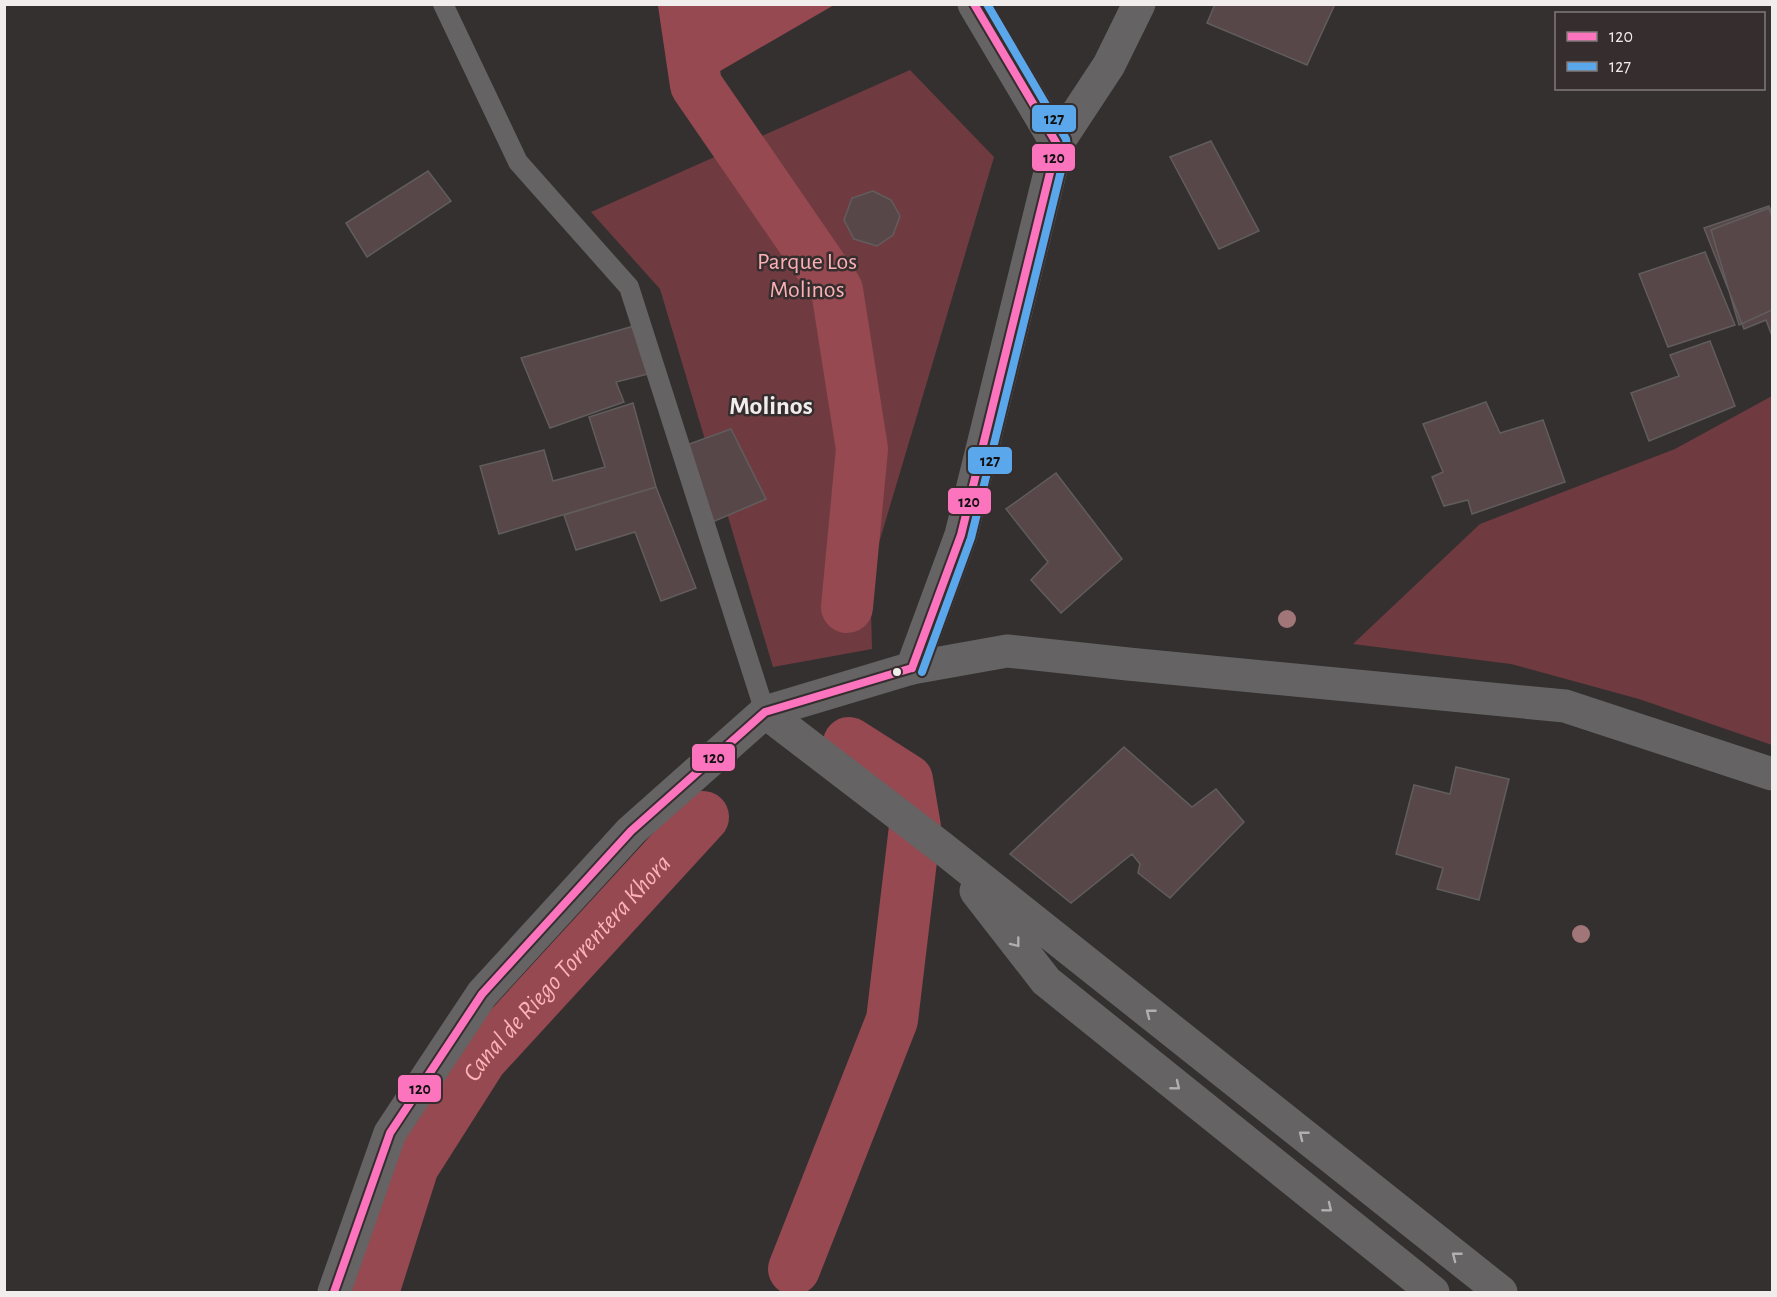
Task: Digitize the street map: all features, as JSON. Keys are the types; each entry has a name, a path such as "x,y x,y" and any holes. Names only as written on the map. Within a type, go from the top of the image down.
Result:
{"street":[{"path":"974,4 1057,144"},
{"path":"912,668 961,535 1057,144 1108,65 1139,4"},
{"path":"334,1293 390,1133 482,994 631,831 765,712 912,668 1007,651 1565,706 1773,774"},
{"path":"765,712 941,847 1501,1293"},
{"path":"941,847 1046,981 1433,1293"}],"lane":[{"path":"443,4 518,162 629,287 765,712"}],"green space":[{"name":"Parque Los Molinos","path":"910,70 994,157 870,573 872,649 773,667 660,289 591,212"},
{"path":"1772,396 1772,745 1639,699 1511,664 1353,644 1480,524 1675,449"}],"shaded area":[{"path":"660,5 834,5 696,85"}],"building":[{"path":"1215,4 1335,4 1307,65 1207,23"},
{"path":"1211,141 1259,231 1219,249 1170,157"},
{"path":"428,171 451,201 367,257 346,223"},
{"path":"873,191 891,200 900,216 893,235 877,246 854,239 844,220 852,198"},
{"path":"1769,206 1772,214 1772,336 1766,320 1744,329 1704,228"},
{"path":"1769,208 1772,217 1772,310 1739,325 1711,230"},
{"path":"1705,252 1735,325 1668,347 1639,274"},
{"path":"641,324 656,372 616,382 624,402 550,428 521,358"},
{"path":"1710,341 1735,406 1649,441 1631,393 1679,376 1670,355"},
{"path":"1486,402 1500,433 1543,420 1565,482 1472,514 1468,500 1444,506 1432,477 1443,472 1423,424"},
{"path":"633,403 656,487 499,534 480,466 544,450 553,481 605,467 589,417"},
{"path":"731,429 766,499 710,523 684,446"},
{"path":"1056,473 1122,559 1061,613 1031,580 1048,562 1006,509"},
{"path":"656,487 696,588 661,601 635,532 576,550 564,515"},
{"path":"1124,747 1192,807 1216,789 1244,822 1170,898 1138,873 1140,864 1132,854 1071,903 1010,854"},
{"path":"1456,767 1509,779 1479,900 1437,889 1443,868 1396,854 1414,785 1450,794"}],"waterway":[{"name":"Canal de Riego Torrentera Khora","path":"684,4 696,85 837,290 862,449 847,607"},
{"path":"794,1269 892,1020 915,827 907,780 849,743"},
{"name":"Canal de Riego Torrentera Khora","path":"373,1292 413,1166 481,1059 703,817"}],"transit line":[{"name":"120","path":"912,668 961,535 1057,144 974,4"},
{"name":"127","path":"922,672 971,538 1067,146 1066,139 987,4"},
{"name":"120","path":"334,1292 390,1133 482,994 631,831 765,712 912,668"}],"district":[{"name":"Molinos","path":"771,405"}]}
